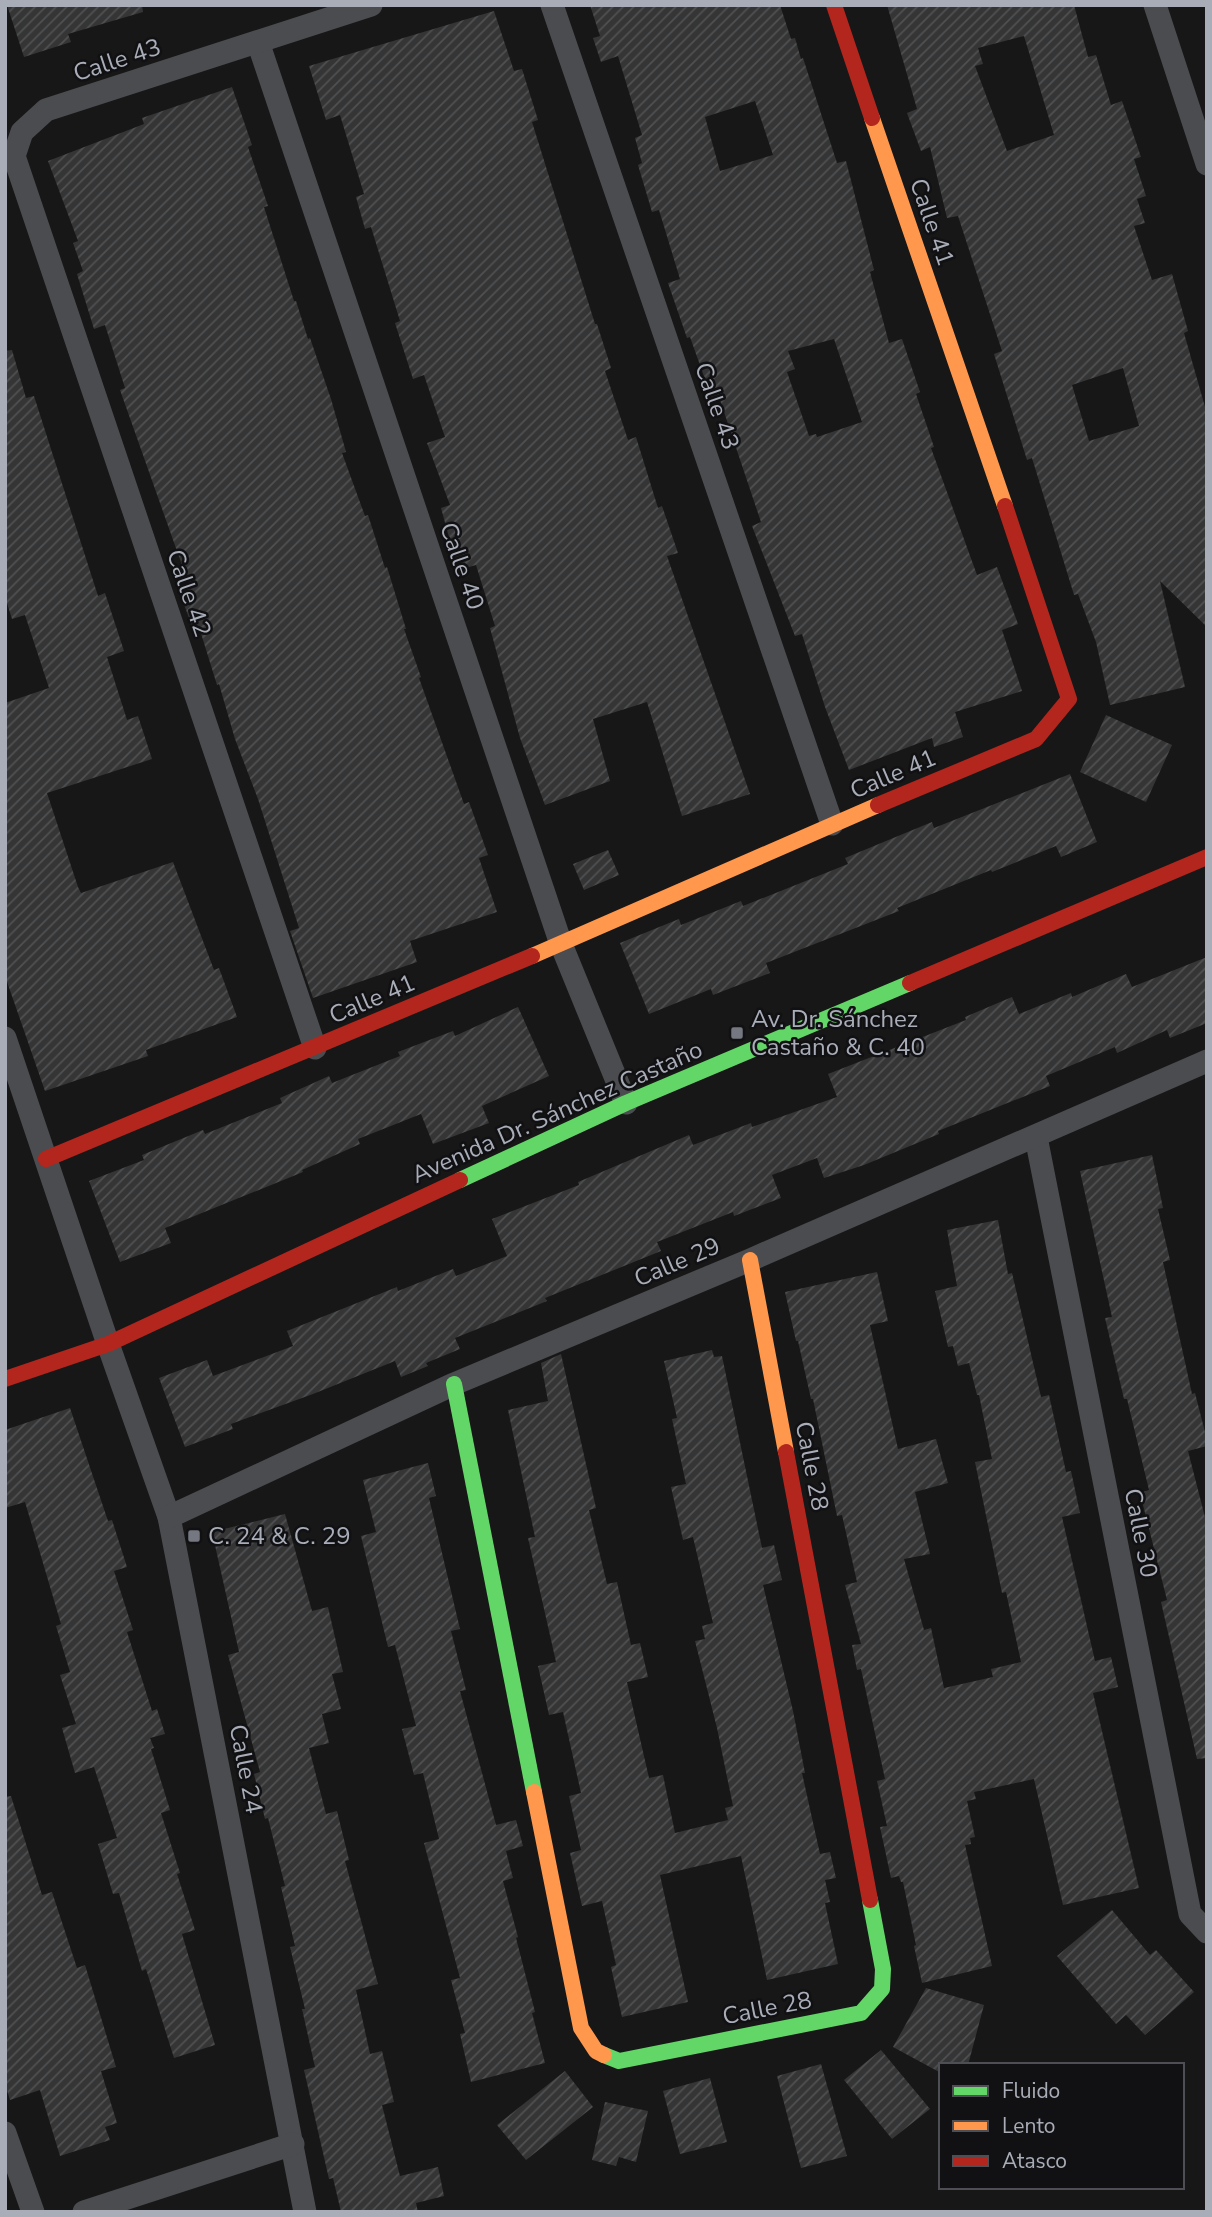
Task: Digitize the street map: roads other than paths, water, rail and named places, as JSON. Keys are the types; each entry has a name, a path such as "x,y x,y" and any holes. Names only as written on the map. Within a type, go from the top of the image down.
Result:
{"street":[{"path":"258,42 371,5"},
{"name":"Calle 43","path":"552,5 832,824"},
{"name":"Calle 41","path":"46,1159 561,944 832,824 1036,739 1069,699 1056,654 834,5"},
{"path":"1155,5 1207,164"},
{"name":"Calle 43","path":"13,156 22,132 46,110 258,42"},
{"name":"Calle 40","path":"258,42 561,944 626,1103"},
{"name":"Calle 42","path":"13,156 315,1048"},
{"name":"Avenida Dr. Sánchez Castaño","path":"5,1379 108,1344 626,1103 1207,857"},
{"name":"Calle 24","path":"5,1038 169,1517 305,2212"},
{"name":"Calle 29","path":"169,1517 454,1384 750,1260 1207,1061"},
{"name":"Calle 30","path":"1036,1137 1190,1913 1207,1932"},
{"name":"Calle 28","path":"454,1384 581,2028 596,2051 620,2061 861,2013 882,1989 883,1969 750,1260"},
{"path":"5,2133 33,2212"},
{"path":"84,2212 293,2144"}],"place":[{"name":"Av. Dr. Sánchez Castaño & C. 40","path":"737,1033"},
{"name":"C. 24 & C. 29","path":"194,1536"}]}
